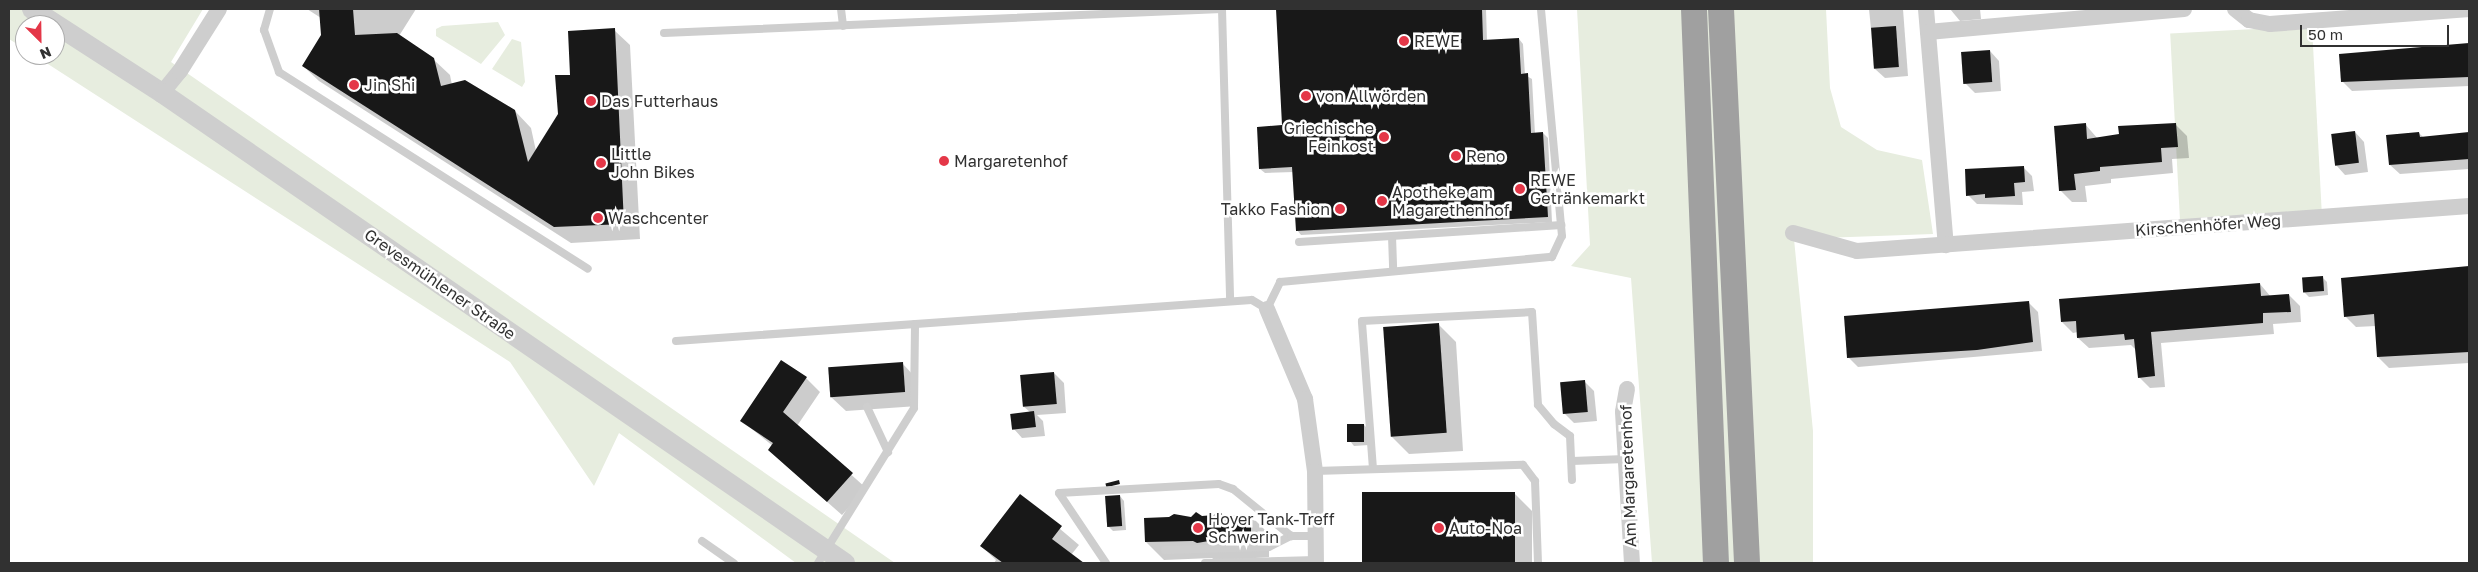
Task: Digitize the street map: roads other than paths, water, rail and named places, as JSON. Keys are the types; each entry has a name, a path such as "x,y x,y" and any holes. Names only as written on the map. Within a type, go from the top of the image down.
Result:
{"highway":[{"path":"1694,9 1716,563"},
{"path":"1721,9 1747,563"}],"street":[{"name":"Grevesmühlener Straße","path":"32,9 162,93 823,557 845,563"},
{"path":"162,93 180,71 218,9"},
{"path":"1926,9 1946,245"},
{"path":"1928,32 2084,13 2184,9"},
{"path":"2235,9 2249,20 2270,24 2386,12 2469,9"},
{"name":"Kirschenhöfer Weg","path":"1793,233 1857,251 2469,206"},
{"path":"1266,309 1305,399 1315,471 1316,562"},
{"name":"Am Margaretenhof","path":"1628,389 1623,412 1632,563"}],"lane":[{"path":"270,9 264,30 279,72 588,269"},
{"path":"841,9 843,26"},
{"path":"664,33 1221,9 1230,302"},
{"path":"676,341 1252,300 1266,309 1280,282 1552,257 1562,236 1541,9"},
{"path":"1299,242 1560,225"},
{"path":"1392,236 1393,271"},
{"path":"1373,469 1362,321 1532,312 1538,405 1554,424 1570,436 1572,480"},
{"path":"823,557 914,408 915,324"},
{"path":"867,408 888,452"},
{"path":"1572,461 1625,459"},
{"path":"1315,471 1523,465 1536,481 1538,563"},
{"path":"1106,563 1059,493 1219,484 1233,489 1291,536"},
{"path":"1165,550 1268,547 1291,536 1316,536"},
{"path":"702,541 734,563"},
{"path":"1205,563 1316,562"}],"place":[{"name":"REWE","path":"1404,41"},
{"name":"Jin Shi","path":"354,85"},
{"name":"von Allwörden","path":"1306,96"},
{"name":"Das Futterhaus","path":"591,101"},
{"name":"Griechische Feinkost","path":"1384,137"},
{"name":"Reno","path":"1456,156"},
{"name":"Margaretenhof","path":"944,161"},
{"name":"Little John Bikes","path":"601,163"},
{"name":"REWE Getränkemarkt","path":"1520,189"},
{"name":"Apotheke am Magarethenhof","path":"1382,201"},
{"name":"Takko Fashion","path":"1340,209"},
{"name":"Waschcenter","path":"598,218"},
{"name":"Hoyer Tank-Treff Schwerin","path":"1198,528"},
{"name":"Auto-Noa","path":"1439,528"}]}
